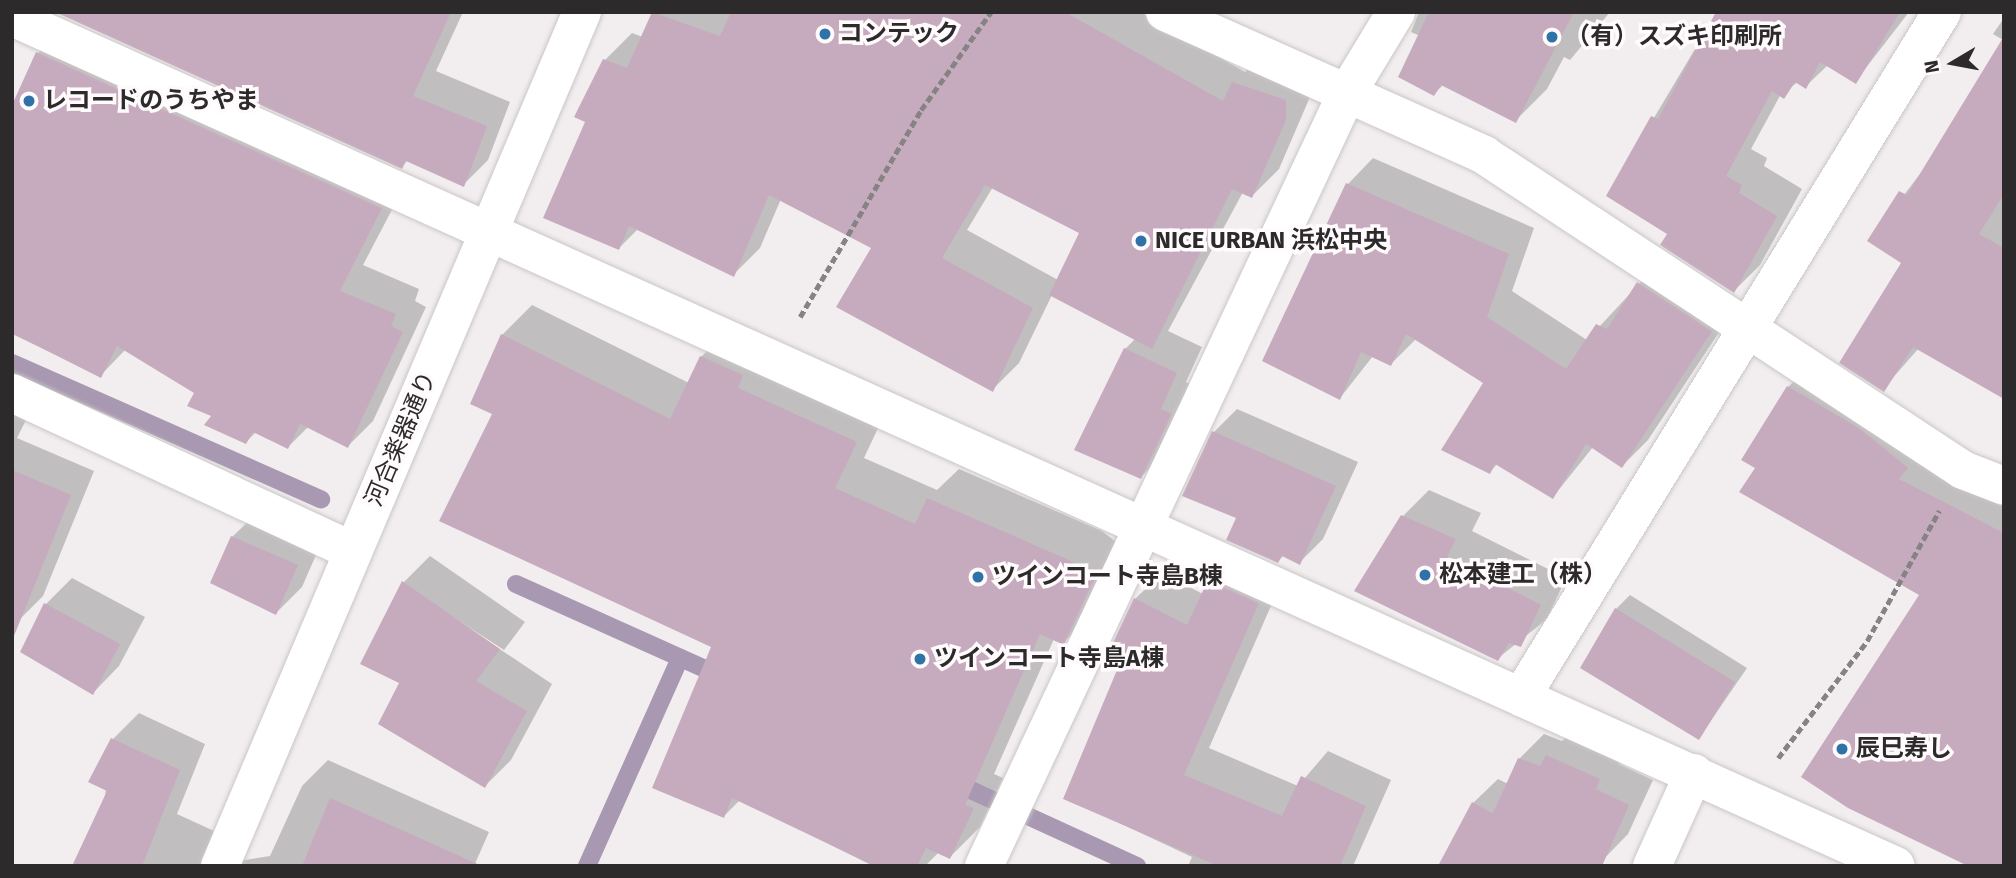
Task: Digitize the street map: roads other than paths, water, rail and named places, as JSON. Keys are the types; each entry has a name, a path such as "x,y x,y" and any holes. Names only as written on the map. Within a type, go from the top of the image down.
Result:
{"street":[{"name":"河合楽器通り","path":"220,866 582,12"},
{"path":"1166,12 1484,155 1747,324 1963,470 2004,486"},
{"path":"991,850 1140,524 1347,93 1396,12"},
{"path":"1521,697 1747,324 1942,12"},
{"path":"12,18 1896,866"},
{"path":"12,393 353,551"},
{"path":"1652,866 1693,773"}],"waterway":[{"path":"12,363 321,499"},
{"path":"516,584 723,677"},
{"path":"587,866 680,658"},
{"path":"949,780 1137,866"}],"place":[{"name":"コンテック","path":"825,34"},
{"name":"（有）スズキ印刷所","path":"1552,37"},
{"name":"レコードのうちやま","path":"29,101"},
{"name":"NICE URBAN 浜松中央","path":"1141,241"},
{"name":"松本建工（株）","path":"1425,575"},
{"name":"ツインコート寺島B棟","path":"978,577"},
{"name":"ツインコート寺島A棟","path":"920,659"},
{"name":"辰巳寿し","path":"1842,749"}]}
